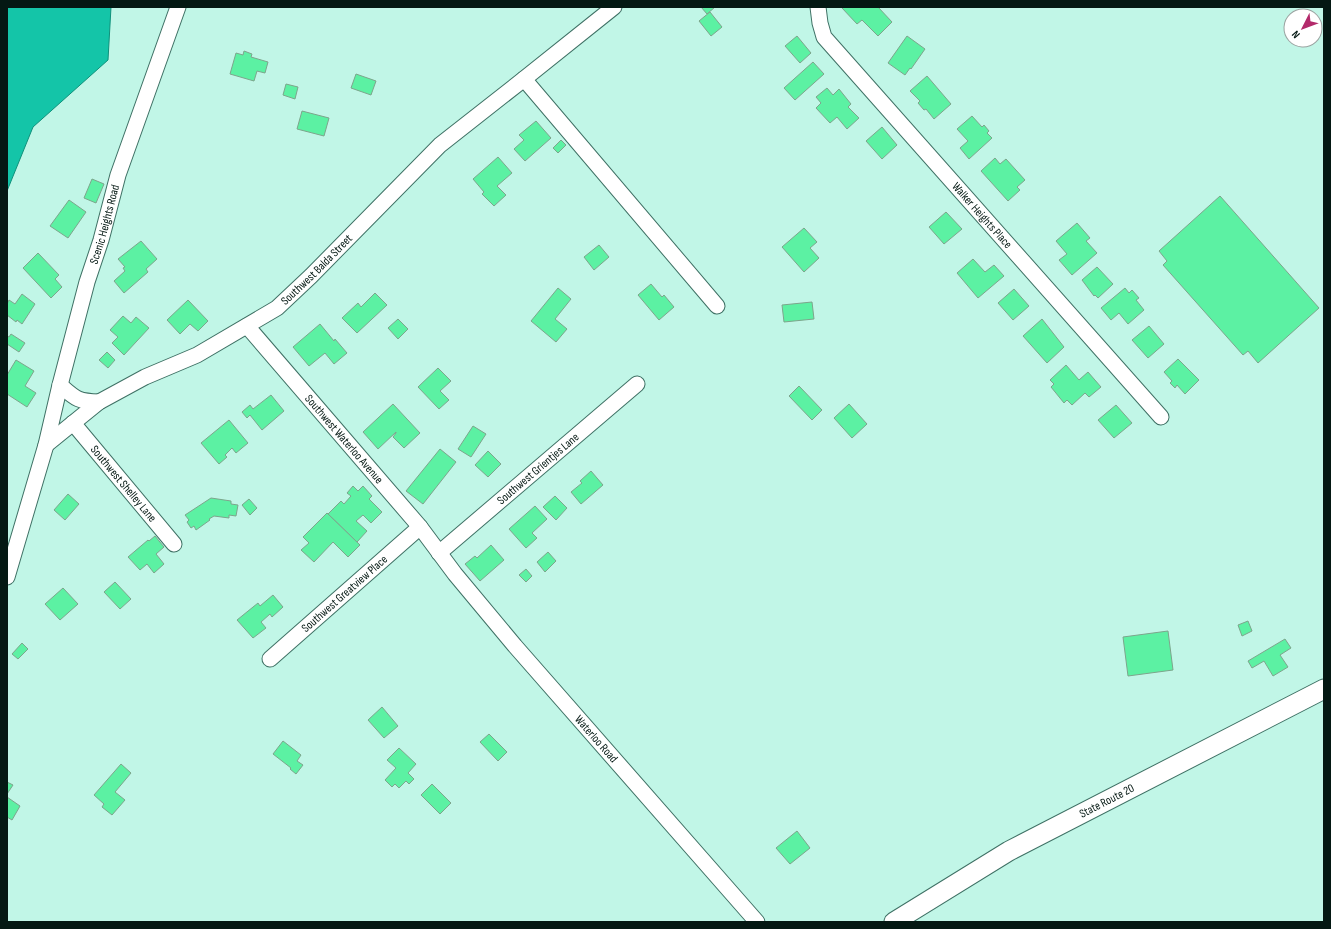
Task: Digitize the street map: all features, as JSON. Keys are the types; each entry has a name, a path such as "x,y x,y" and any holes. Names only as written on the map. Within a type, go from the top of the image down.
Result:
{"main road":[{"name":"State Route 20","path":"894,922 1009,851 1324,689"}],"street":[{"name":"Scenic Heights Road","path":"7,577 46,445 87,282 101,240 118,176 178,7"},
{"name":"Southwest Balda Street","path":"46,445 99,402 145,377 197,356 276,308 311,276 440,145 614,7"},
{"name":"Walker Heights Place","path":"818,7 824,37 1161,417"},
{"path":"524,79 717,306"},
{"name":"Southwest Waterloo Avenue","path":"248,326 420,527 439,553"},
{"name":"Southwest Grientjes Lane","path":"439,553 636,384"},
{"path":"60,385 76,399 99,402"},
{"name":"Southwest Shelley Lane","path":"73,423 174,544"},
{"name":"Southwest Greatview Place","path":"270,659 420,527"},
{"name":"Waterloo Road","path":"439,553 515,646 757,922"}],"shaded area":[{"path":"7,7 111,7 108,60 33,127 7,191"}],"building":[{"path":"701,7 715,7 707,14"},
{"path":"878,7 892,22 878,36 862,20 857,24 842,8"},
{"path":"710,12 722,27 711,36 699,21"},
{"path":"797,36 811,53 800,63 785,46"},
{"path":"907,36 925,49 905,75 888,63"},
{"path":"244,51 252,54 251,57 268,62 265,73 257,71 254,81 230,74 236,53 243,55"},
{"path":"813,62 824,74 795,100 784,88"},
{"path":"356,74 376,81 371,95 351,88"},
{"path":"927,76 951,104 934,119 926,109 924,110 918,103 920,101 910,91"},
{"path":"286,84 298,87 295,99 283,95"},
{"path":"827,88 833,95 839,89 851,104 848,107 859,118 847,129 837,117 830,123 816,108 821,103 816,97"},
{"path":"302,111 329,118 324,136 297,129"},
{"path":"972,116 982,127 984,125 989,131 987,133 992,138 969,159 960,148 968,141 957,129"},
{"path":"536,121 551,138 525,161 514,149 524,140 519,135"},
{"path":"882,127 897,145 882,159 866,141"},
{"path":"561,140 566,145 558,153 553,148"},
{"path":"498,157 512,173 497,186 506,195 494,206 482,194 484,192 473,179"},
{"path":"995,158 1000,164 1006,159 1025,180 1017,187 1020,190 1008,201 981,171"},
{"path":"92,179 104,184 96,203 84,198"},
{"path":"1220,196 1319,308 1258,363 1248,351 1243,355 1163,265 1167,261 1159,251"},
{"path":"69,200 86,212 68,238 50,226"},
{"path":"946,212 962,229 944,244 929,227"},
{"path":"1077,223 1090,238 1086,241 1097,253 1072,275 1059,260 1067,254 1056,241"},
{"path":"804,228 817,242 810,248 819,258 804,272 782,247"},
{"path":"141,241 157,259 146,269 148,272 124,293 114,281 125,271 123,268 125,267 118,259"},
{"path":"599,245 609,257 594,270 584,257"},
{"path":"38,253 59,275 55,279 62,287 51,298 23,268"},
{"path":"973,259 985,272 994,265 1004,276 978,298 957,273"},
{"path":"1097,267 1113,284 1098,298 1095,295 1094,296 1082,280"},
{"path":"651,284 662,297 664,295 674,307 659,320 638,295"},
{"path":"558,288 571,299 555,319 567,329 556,342 531,321"},
{"path":"1125,288 1129,293 1132,290 1139,298 1136,300 1144,310 1128,324 1119,313 1111,320 1101,308"},
{"path":"1014,289 1029,306 1013,320 998,303"},
{"path":"375,293 387,305 357,333 342,318 358,303 361,307"},
{"path":"22,294 35,304 22,324 17,320 16,322 7,315 7,304 9,300 15,304"},
{"path":"188,300 208,321 198,331 190,324 180,334 167,320"},
{"path":"812,302 814,319 784,322 782,305"},
{"path":"123,316 131,323 136,317 149,328 124,355 112,343 118,337 110,330"},
{"path":"398,319 408,329 398,339 388,328"},
{"path":"1042,319 1064,347 1047,363 1023,336"},
{"path":"320,324 334,341 335,339 347,353 334,364 325,353 309,366 293,347"},
{"path":"1149,326 1164,344 1148,358 1132,340"},
{"path":"11,334 25,343 19,352 7,344 7,336 9,337"},
{"path":"107,352 115,360 108,368 99,360"},
{"path":"1178,359 1199,380 1185,394 1177,385 1175,388 1170,383 1172,381 1164,372"},
{"path":"16,360 34,371 25,386 36,393 27,407 7,394 7,375"},
{"path":"1066,365 1079,380 1088,372 1101,387 1089,397 1085,393 1072,405 1067,400 1064,403 1051,387 1054,384 1050,380"},
{"path":"438,368 451,381 440,391 449,400 439,409 418,387"},
{"path":"799,386 822,410 812,420 789,396"},
{"path":"271,395 284,411 262,430 250,415 247,418 242,412 250,405 253,409"},
{"path":"393,404 420,433 404,448 393,437 396,432 378,449 363,432"},
{"path":"849,404 867,424 852,438 834,418"},
{"path":"1116,405 1132,423 1114,438 1098,420"},
{"path":"229,420 248,443 236,453 232,448 225,455 227,457 219,464 201,443"},
{"path":"473,426 486,434 471,457 458,449"},
{"path":"440,449 456,462 423,504 406,491"},
{"path":"488,451 501,464 488,477 475,465"},
{"path":"591,471 603,485 581,504 571,492 582,483 580,481"},
{"path":"353,486 358,491 363,486 372,496 369,499 382,512 371,523 363,515 356,521 367,531 357,542 328,514 341,501 344,504 351,496 347,493"},
{"path":"68,494 79,504 65,520 54,510"},
{"path":"555,496 567,508 556,520 543,507"},
{"path":"211,498 231,501 231,504 238,505 236,516 229,515 229,518 214,516 196,530 194,526 191,528 187,522 189,520 185,515"},
{"path":"249,499 257,508 250,515 242,505"},
{"path":"535,506 547,519 532,533 537,538 526,548 509,529"},
{"path":"327,513 360,545 348,557 333,542 314,562 301,550 309,543 303,537"},
{"path":"155,536 164,547 156,554 164,564 154,573 147,564 140,570 128,557"},
{"path":"491,545 504,560 480,581 465,564 475,556 477,558"},
{"path":"548,552 556,561 545,572 537,562"},
{"path":"526,569 532,576 526,582 519,575"},
{"path":"115,582 131,599 120,609 104,592"},
{"path":"63,588 78,604 60,620 45,604"},
{"path":"273,595 283,607 272,617 270,614 261,622 266,628 253,638 237,620 258,603 260,606"},
{"path":"1248,621 1252,631 1242,636 1238,625"},
{"path":"1168,631 1173,670 1128,676 1123,637"},
{"path":"1285,639 1291,648 1280,655 1288,667 1273,676 1264,661 1252,668 1248,661"},
{"path":"22,643 28,649 18,659 12,654"},
{"path":"382,707 398,726 384,738 368,720"},
{"path":"489,734 507,752 498,761 480,742"},
{"path":"283,741 301,755 297,761 303,765 296,774 290,769 291,768 273,754"},
{"path":"399,748 416,764 408,773 414,779 409,784 406,781 399,788 395,784 392,787 385,780 396,768 387,760"},
{"path":"121,764 131,773 115,792 125,800 112,815 102,807 104,804 94,795"},
{"path":"7,782 13,785 7,794"},
{"path":"432,784 451,803 440,814 421,795"},
{"path":"7,797 20,806 12,820 7,817"},
{"path":"797,831 810,848 790,864 776,848"}]}
